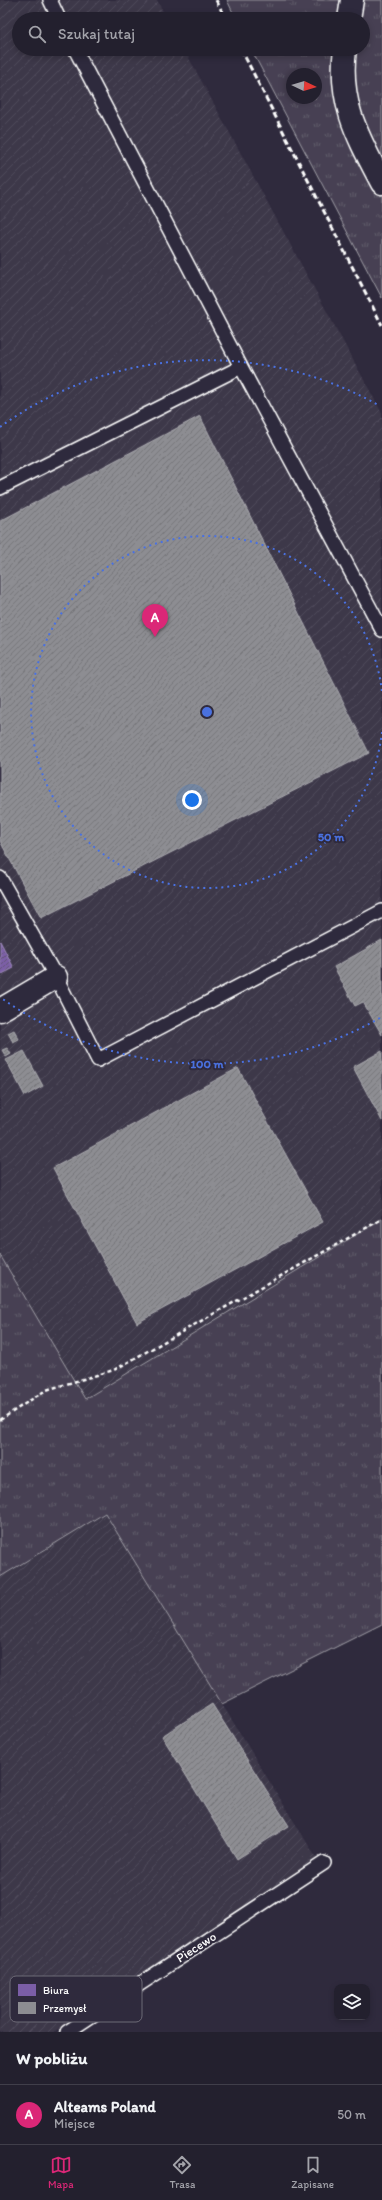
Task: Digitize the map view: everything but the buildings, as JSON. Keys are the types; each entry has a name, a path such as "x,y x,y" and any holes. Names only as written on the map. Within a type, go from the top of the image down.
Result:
{"street":[{"path":"350,12 352,0"},
{"path":"344,56 342,68 346,98 355,132 382,183"},
{"path":"0,1010 28,995 56,977"}],"lane":[{"path":"50,0 56,12"},
{"path":"79,56 241,367 382,630"},
{"path":"0,488 241,367"},
{"path":"0,878 56,977 98,1060 382,911"},
{"name":"Piecewo","path":"142,1982 324,1862"},
{"name":"Piecewo","path":"67,2032 82,2022"}],"path":[{"path":"0,1420 46,1390 114,1370 382,1219"}],"shaded area":[{"path":"0,0 157,0 163,12 12,12 12,56 188,56 382,413 382,1219 85,1399 0,1255"},
{"path":"105,1513 317,1859 140,1976 10,1976 10,2022 70,2022 55,2032 0,2032 0,1577"}],"green space":[{"path":"227,0 341,0 339,12 233,12"},
{"path":"352,0 382,0 382,298 255,56 370,56 370,12 350,12"},
{"path":"382,1219 382,1624 222,1704 105,1513 0,1577 0,1255 85,1399"}],"railway":[{"path":"216,0 222,12"},
{"path":"245,56 382,325"}],"place":[{"name":"Alteams Poland","path":"155,637"}]}
